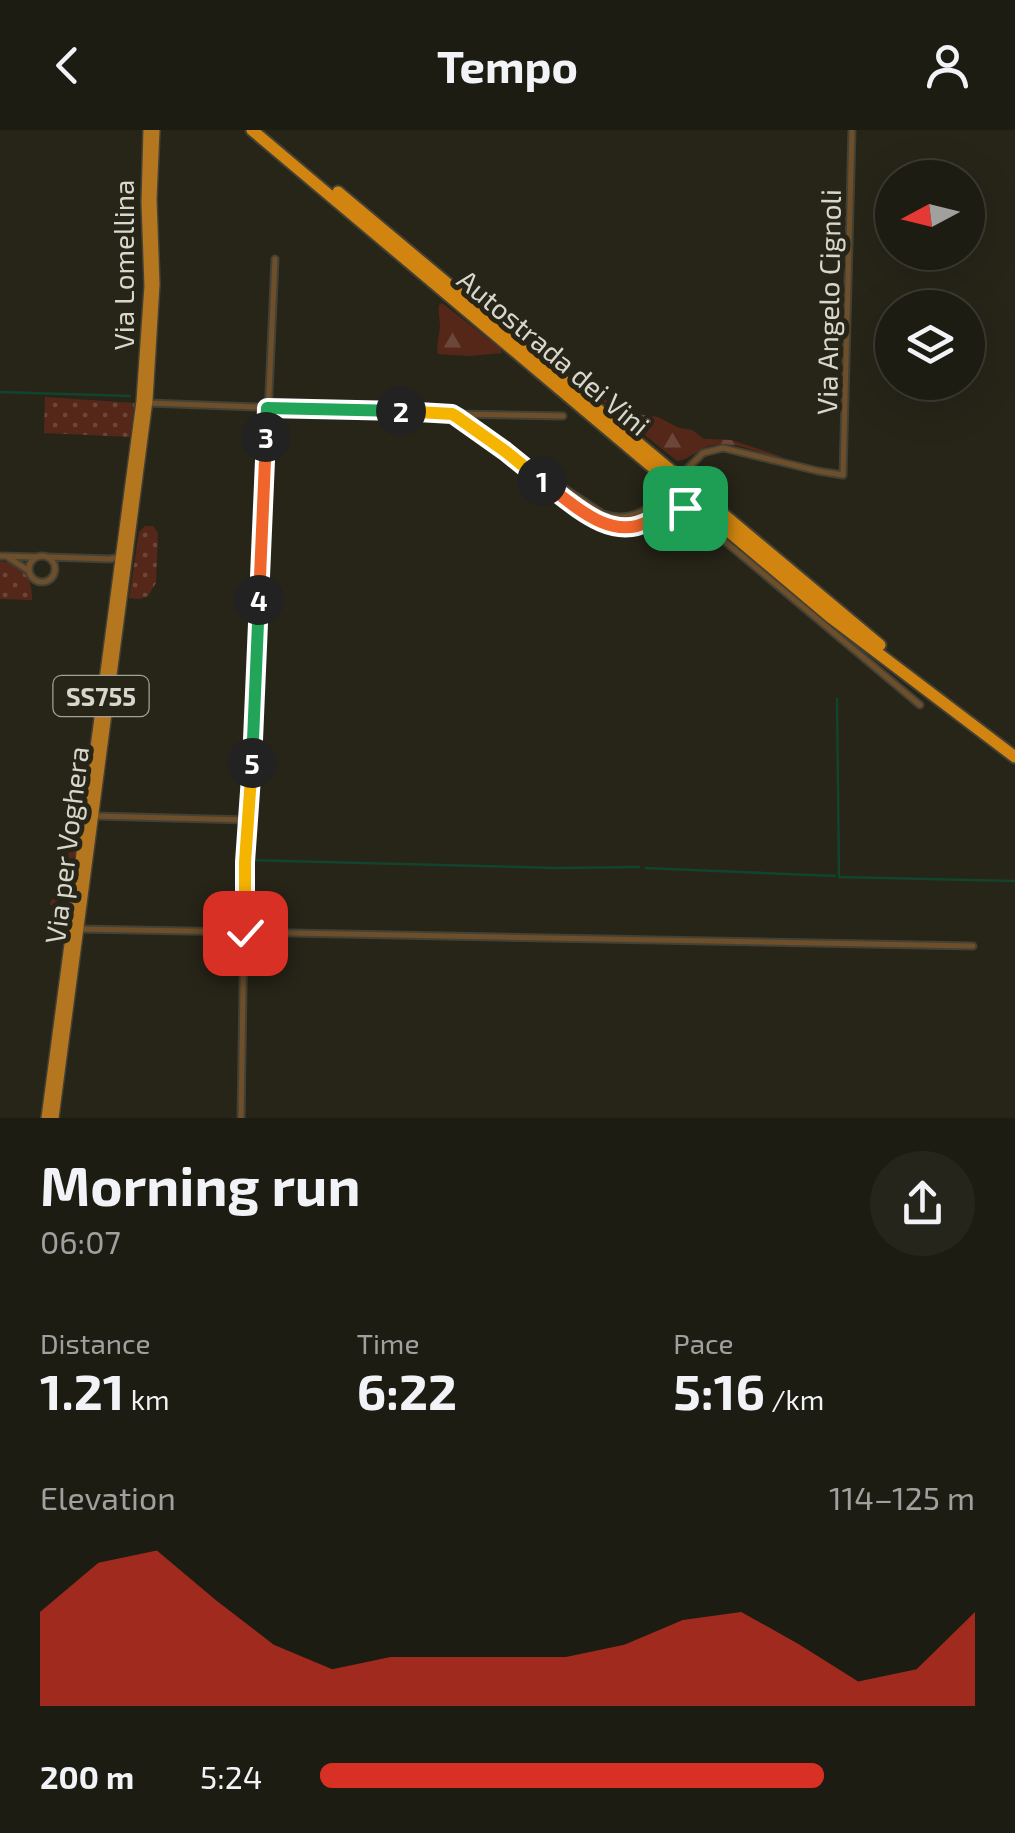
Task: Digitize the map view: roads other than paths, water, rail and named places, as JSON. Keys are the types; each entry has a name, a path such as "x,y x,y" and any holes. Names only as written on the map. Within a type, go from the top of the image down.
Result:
{"highway":[{"name":"Autostrada dei Vini","path":"252,130 829,616 1015,757"},
{"name":"Autostrada dei Vini","path":"264,130 846,618 1015,748"}],"main road":[{"name":"Via Lomellina","path":"146,401 146,204 152,130"},
{"name":"Via per Voghera","path":"46,1118 120,557 146,401"},
{"name":"Via per Voghera","path":"54,1118 146,401"}],"street":[{"name":"Via Angelo Cignoli","path":"505,451 603,514 618,518 640,514 662,499 703,453 723,448 843,475 852,130"},
{"path":"241,1118 245,862 275,259"},
{"path":"146,401 563,416"},
{"path":"452,414 607,526 632,527 668,508 685,508 920,704"},
{"path":"3,557 120,557"},
{"path":"3,557 22,565 39,581 51,578 55,568 47,557"},
{"path":"30,572 30,565 38,557"},
{"path":"92,816 248,820"},
{"path":"78,929 973,946"}],"waterway":[{"path":"0,392 130,396"},
{"path":"837,699 839,877 1015,881"},
{"path":"248,860 639,867"},
{"path":"646,868 835,876"}]}
